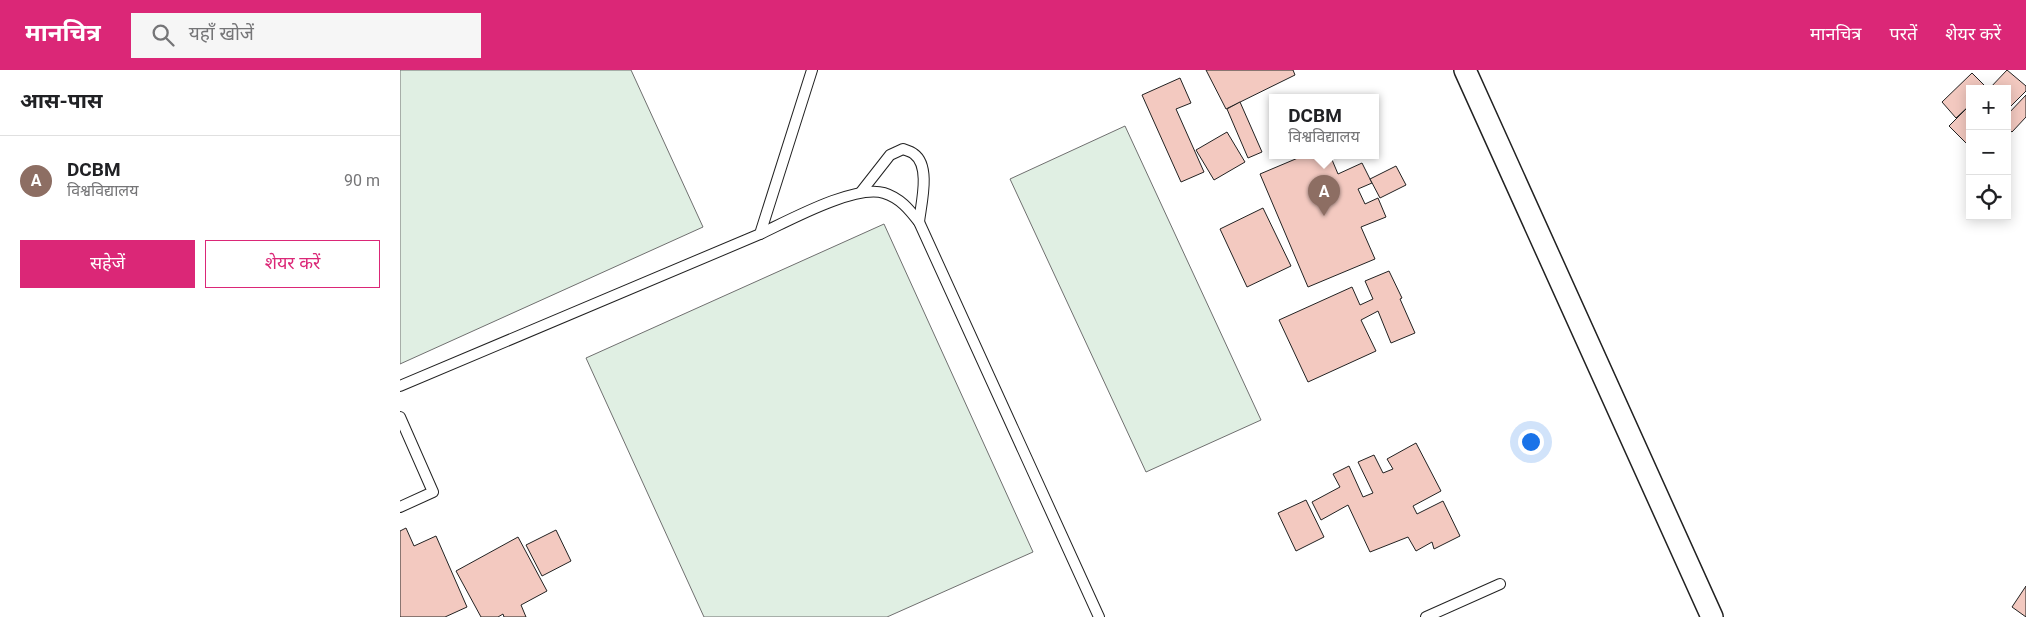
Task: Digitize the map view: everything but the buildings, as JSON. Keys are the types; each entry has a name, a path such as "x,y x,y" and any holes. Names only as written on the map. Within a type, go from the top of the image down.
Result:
{"street":[{"path":"1465,70 1712,617"}],"lane":[{"path":"760,234 812,70"},
{"path":"861,192 890,155 903,149 915,154 923,168 924,182 919,222"},
{"path":"400,386 848,195 861,192 882,192 894,197 908,207 919,222 1099,617"},
{"path":"400,417 433,492 400,507"},
{"path":"1426,617 1500,584"}],"green space":[{"path":"400,70 631,70 703,227 400,364"},
{"path":"1125,126 1261,420 1146,472 1010,179"},
{"path":"884,224 1033,552 887,617 704,617 586,358"}],"place":[{"name":"DCBM","path":"1324,216"}]}
